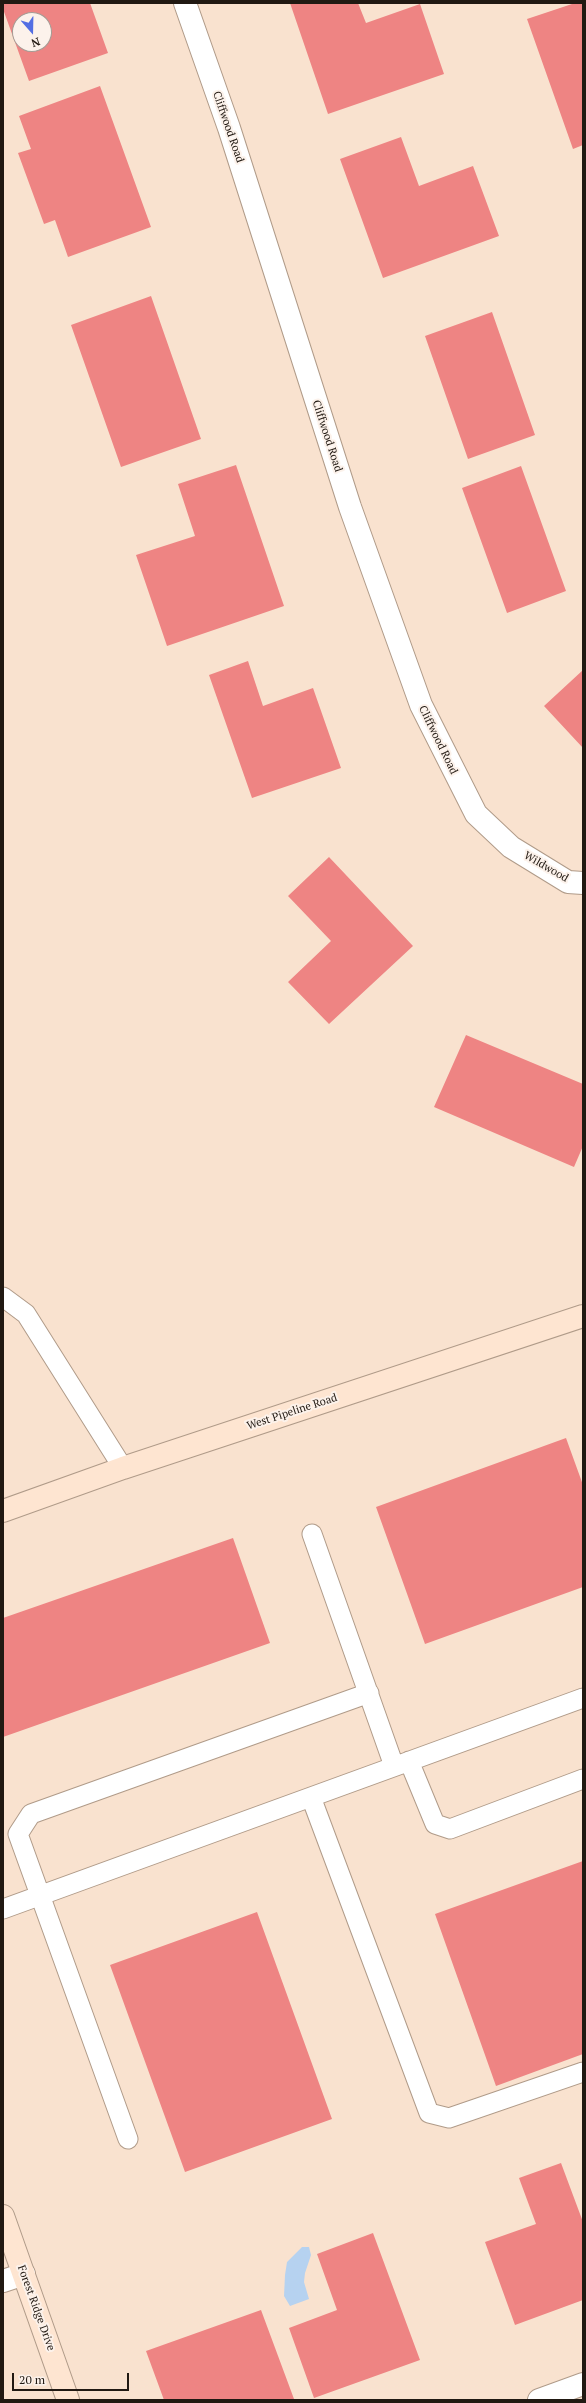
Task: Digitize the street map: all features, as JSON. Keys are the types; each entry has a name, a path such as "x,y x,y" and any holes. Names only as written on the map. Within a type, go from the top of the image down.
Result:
{"main road":[{"name":"West Pipeline Road","path":"3,1511 123,1468 583,1316"},
{"name":"Forest Ridge Drive","path":"3,2216 68,2400"}],"street":[{"name":"Cliffwood Road","path":"185,3 229,128 350,507 421,706 476,814 511,847"},
{"name":"Wildwood","path":"511,847 568,882 583,883"},
{"path":"3,2281 24,2274"},
{"path":"539,2400 583,2384"}],"lane":[{"path":"3,1296 26,1314 123,1468"},
{"path":"312,1534 369,1693 401,1764 435,1824 450,1829 583,1779"},
{"path":"128,2139 39,1896 18,1834 32,1814 369,1693"},
{"path":"3,1909 583,1698"},
{"path":"311,1797 429,2113 449,2118 583,2072"}],"water":[{"path":"302,2247 309,2247 311,2255 305,2273 304,2282 309,2299 290,2306 284,2296 287,2262"}],"building":[{"path":"3,3 90,3 108,53 29,81 19,52 52,52 52,12 12,12 12,34 3,9"},
{"path":"290,3 358,3 366,23 420,4 444,74 328,114"},
{"path":"575,3 583,3 583,145 573,149 527,19"},
{"path":"100,86 151,227 68,257 55,220 44,224 18,153 31,149 19,116"},
{"path":"401,137 419,186 473,166 499,236 383,278 340,159"},
{"path":"151,296 201,439 121,467 71,325"},
{"path":"492,312 535,435 468,459 425,336"},
{"path":"236,465 284,606 167,646 136,555 195,536 178,484"},
{"path":"521,466 566,591 507,613 462,488"},
{"path":"248,661 263,706 313,688 341,768 252,798 209,675"},
{"path":"583,670 583,748 544,706"},
{"path":"329,857 413,946 329,1024 288,982 331,941 288,896"},
{"path":"466,1035 583,1084 583,1146 574,1167 434,1107"},
{"path":"566,1438 583,1485 583,1587 425,1644 376,1507"},
{"path":"233,1538 270,1643 3,1737 3,1618"},
{"path":"583,1861 583,2054 496,2086 435,1914"},
{"path":"257,1912 332,2119 185,2172 110,1965"},
{"path":"561,2163 583,2222 583,2300 515,2325 485,2242 536,2224 519,2178"},
{"path":"373,2233 420,2360 314,2398 289,2328 337,2310 317,2254"},
{"path":"261,2310 294,2399 164,2400 146,2351"}]}
